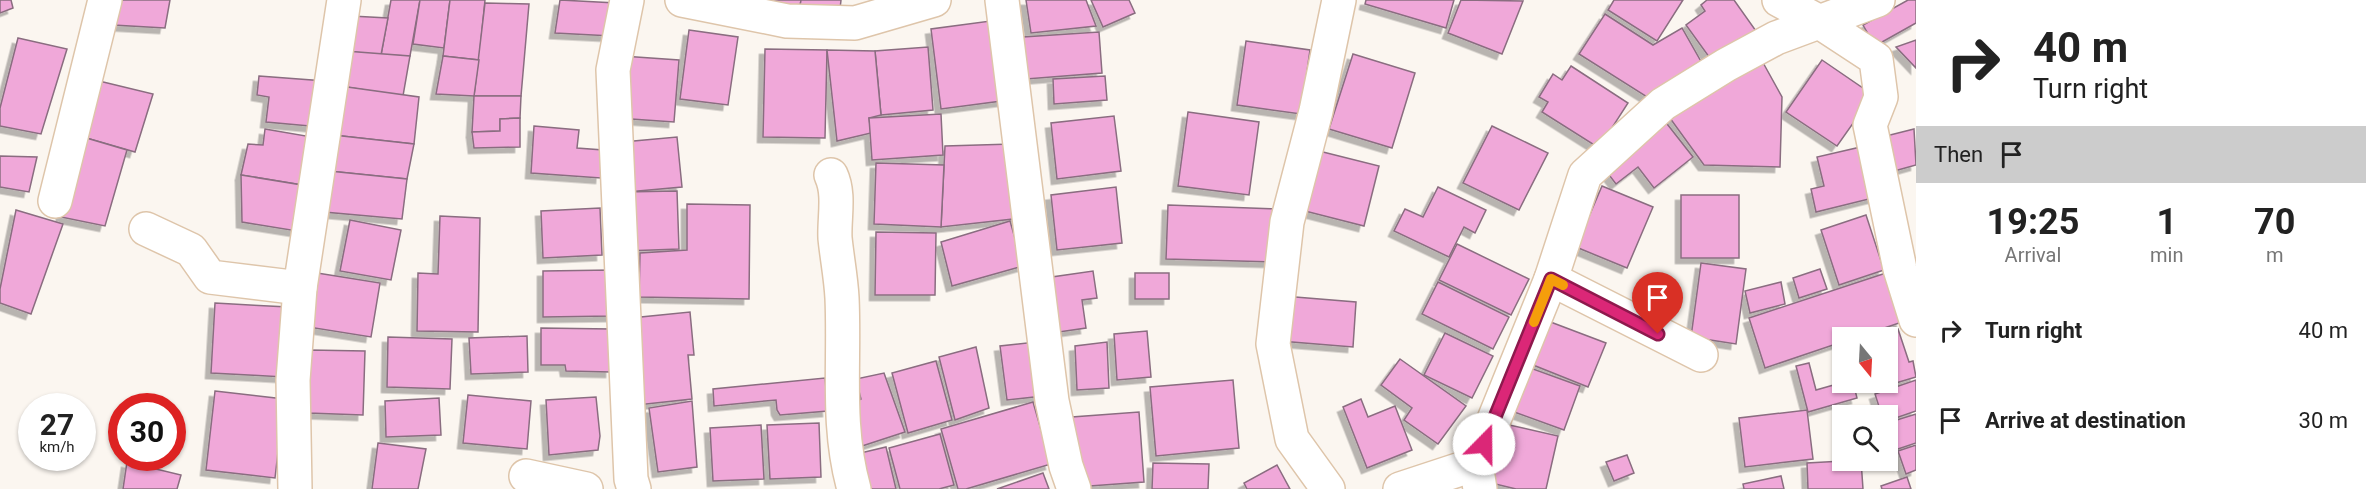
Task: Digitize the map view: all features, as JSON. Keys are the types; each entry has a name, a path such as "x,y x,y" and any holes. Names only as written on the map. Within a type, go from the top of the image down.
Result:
{"street":[{"path":"56,201 105,0"},
{"path":"295,489 293,380 300,288 344,0"},
{"path":"627,0 612,70 634,489"},
{"path":"682,0 787,21 855,23 934,0"},
{"path":"1002,0 1052,401 1066,466 1074,489"},
{"path":"1328,489 1293,439 1273,344 1287,222 1316,111 1339,0"},
{"path":"1779,0 1818,21 1876,59 1881,97 1870,125 1900,269 1916,320"},
{"path":"1400,489 1478,477 1551,279 1585,175 1663,104 1726,65 1776,38 1878,0"},
{"path":"831,175 836,184 835,238 842,297 841,405 846,460 854,489"},
{"path":"146,229 191,250 210,277 300,288"},
{"path":"1551,279 1701,355"},
{"path":"526,476 586,489"}],"building":[{"path":"0,0 11,0 13,8 0,13"},
{"path":"118,0 170,0 165,28 113,25"},
{"path":"391,0 420,0 410,56 381,55"},
{"path":"420,0 450,0 444,48 413,44"},
{"path":"450,0 485,0 479,60 443,56"},
{"path":"560,0 616,3 612,36 555,33"},
{"path":"763,0 801,0 800,6 763,2"},
{"path":"801,0 841,0 840,9 800,6"},
{"path":"1026,0 1086,0 1096,26 1031,33"},
{"path":"1091,0 1129,0 1135,13 1103,27"},
{"path":"1366,0 1454,0 1446,28 1365,4"},
{"path":"1461,0 1523,1 1502,54 1448,33"},
{"path":"1614,0 1683,0 1657,41 1608,10"},
{"path":"1707,0 1734,0 1756,31 1712,61 1686,25 1705,11 1701,5"},
{"path":"1908,0 1916,0 1916,23 1875,46 1863,25"},
{"path":"485,3 529,4 521,96 474,96"},
{"path":"1605,14 1653,45 1682,28 1703,65 1647,97 1579,54"},
{"path":"351,16 388,18 381,55 345,51"},
{"path":"998,20 1009,100 941,109 931,29"},
{"path":"689,30 738,37 728,105 680,99"},
{"path":"1099,32 1102,73 1026,79 1023,37"},
{"path":"18,38 67,49 41,134 0,126 0,108"},
{"path":"1916,40 1916,68 1896,47"},
{"path":"1246,41 1310,50 1301,114 1237,105"},
{"path":"928,47 933,110 881,115 875,51"},
{"path":"765,49 827,50 825,138 763,137"},
{"path":"827,50 875,51 881,115 869,118 871,133 837,141"},
{"path":"345,51 410,56 403,96 340,86"},
{"path":"1353,54 1415,73 1392,148 1329,129"},
{"path":"443,56 479,60 474,96 436,94"},
{"path":"622,56 679,60 674,122 617,118"},
{"path":"1761,59 1782,97 1780,167 1704,165 1667,114"},
{"path":"1822,60 1873,95 1837,146 1786,112"},
{"path":"1571,66 1628,103 1599,148 1542,112 1548,102 1539,97 1553,74 1562,80"},
{"path":"259,76 325,81 321,127 266,122 269,97 257,95"},
{"path":"1105,76 1107,100 1054,104 1053,79"},
{"path":"95,80 153,94 135,152 83,137"},
{"path":"340,86 419,97 414,144 333,135"},
{"path":"474,96 521,96 520,118 500,119 500,131 472,132"},
{"path":"1188,112 1259,122 1249,195 1178,186"},
{"path":"941,114 943,155 872,160 869,118"},
{"path":"1114,116 1121,171 1057,179 1051,123"},
{"path":"520,118 520,147 474,148 472,132 500,131 500,119"},
{"path":"1664,120 1693,157 1654,188 1638,167 1616,184 1603,167"},
{"path":"534,126 579,130 577,148 603,150 601,178 531,173"},
{"path":"1492,126 1548,153 1519,210 1463,183"},
{"path":"265,129 312,137 308,186 241,175 248,144 263,145"},
{"path":"1914,129 1916,165 1887,173 1878,138"},
{"path":"333,135 414,144 407,179 329,171"},
{"path":"83,137 127,150 105,226 61,217"},
{"path":"677,137 682,187 627,192 623,142"},
{"path":"1012,144 1022,218 941,227 945,146"},
{"path":"1865,146 1877,197 1816,212 1811,189 1824,186 1817,157"},
{"path":"1319,151 1379,166 1364,226 1305,211"},
{"path":"0,156 37,157 29,192 0,187"},
{"path":"876,163 944,165 941,227 874,224"},
{"path":"329,171 407,179 402,219 324,212"},
{"path":"241,175 308,186 303,232 242,222"},
{"path":"1602,186 1653,207 1627,268 1576,247"},
{"path":"1116,187 1122,243 1057,250 1051,195"},
{"path":"1438,187 1486,210 1475,233 1464,227 1449,257 1394,231 1405,209 1423,217"},
{"path":"677,191 679,249 625,251 623,192"},
{"path":"1681,195 1739,195 1739,258 1681,258"},
{"path":"687,204 750,205 749,299 639,297 640,253 687,250"},
{"path":"1168,205 1277,209 1275,262 1166,259"},
{"path":"600,208 602,255 543,258 541,211"},
{"path":"16,210 63,224 31,314 0,303 0,289"},
{"path":"1866,215 1884,270 1839,285 1821,230"},
{"path":"440,216 480,218 478,332 417,331 418,273 438,274"},
{"path":"350,220 401,230 391,280 340,271"},
{"path":"1010,221 1023,266 952,286 941,242"},
{"path":"876,232 936,233 935,295 875,295"},
{"path":"1457,244 1529,279 1511,315 1439,280"},
{"path":"1701,263 1746,269 1736,344 1691,337"},
{"path":"1820,269 1827,289 1799,298 1793,278"},
{"path":"612,270 612,316 543,317 543,271"},
{"path":"1093,271 1097,298 1082,300 1086,328 1052,333 1045,278"},
{"path":"311,272 380,283 371,337 302,326"},
{"path":"1135,273 1169,273 1169,299 1135,299"},
{"path":"1886,273 1902,322 1887,327 1832,327 1832,345 1765,368 1749,318"},
{"path":"1438,282 1509,317 1493,349 1422,314"},
{"path":"1781,282 1785,304 1750,313 1745,291"},
{"path":"1283,296 1356,302 1353,347 1280,341"},
{"path":"215,303 288,307 284,377 211,373"},
{"path":"690,312 694,355 688,355 692,399 637,405 631,318"},
{"path":"1540,318 1606,343 1588,387 1523,361"},
{"path":"541,328 611,329 611,372 566,371 565,365 541,365"},
{"path":"1898,329 1909,362 1913,361 1916,377 1898,382"},
{"path":"1147,331 1151,377 1117,380 1114,334"},
{"path":"1445,333 1493,356 1472,398 1424,375"},
{"path":"527,336 528,372 471,374 469,338"},
{"path":"388,337 452,339 450,389 387,387"},
{"path":"1036,342 1043,396 1007,400 1000,346"},
{"path":"1107,342 1109,388 1077,390 1075,346"},
{"path":"976,347 989,408 955,420 939,357"},
{"path":"309,350 365,351 363,415 308,413"},
{"path":"1400,359 1466,406 1438,444 1404,420 1412,408 1381,385"},
{"path":"936,361 952,420 908,433 892,373"},
{"path":"1809,363 1816,390 1832,385 1832,393 1856,393 1857,398 1808,412 1796,366"},
{"path":"1522,365 1580,386 1564,430 1506,409"},
{"path":"884,373 905,432 859,447 846,406 861,399 856,379"},
{"path":"825,378 828,411 780,415 776,400 714,406 713,389"},
{"path":"1233,380 1239,448 1156,456 1150,387"},
{"path":"1916,380 1916,411 1898,417 1898,405 1878,405 1875,394 1898,393 1898,386"},
{"path":"215,391 284,399 275,478 206,470"},
{"path":"468,395 531,401 527,449 463,443"},
{"path":"596,397 600,436 598,450 549,455 546,400"},
{"path":"439,398 441,435 386,437 385,401"},
{"path":"1361,399 1368,417 1395,406 1412,450 1367,468 1343,407"},
{"path":"692,401 697,467 658,472 649,408"},
{"path":"1033,402 1051,464 966,489 958,489 941,429"},
{"path":"1807,410 1813,459 1745,467 1739,418"},
{"path":"1139,412 1144,482 1076,487 1072,417"},
{"path":"1916,414 1916,443 1898,449 1898,420"},
{"path":"1496,422 1558,436 1546,489 1516,489 1483,481"},
{"path":"819,423 821,477 770,479 767,425"},
{"path":"761,425 764,479 713,481 710,428"},
{"path":"940,434 954,485 939,489 900,489 889,448"},
{"path":"378,443 426,449 418,489 372,489"},
{"path":"1916,445 1916,470 1906,474 1898,451"},
{"path":"886,447 896,489 860,489 852,455"},
{"path":"1627,455 1634,473 1614,481 1606,462"},
{"path":"1832,462 1832,471 1862,471 1863,489 1808,489 1807,463"},
{"path":"1153,463 1209,464 1208,489 1152,489"},
{"path":"1277,465 1290,489 1247,489 1244,483"},
{"path":"126,471 164,471 181,475 177,489 123,489"},
{"path":"1043,473 1049,489 997,489"},
{"path":"1781,476 1784,489 1744,489 1743,484"},
{"path":"1907,477 1911,489 1882,489 1881,486"}],"slow traffic":[{"path":"1534,322 1551,279 1563,285"}],"route":[{"path":"1484,444 1551,279 1658,334"}]}
